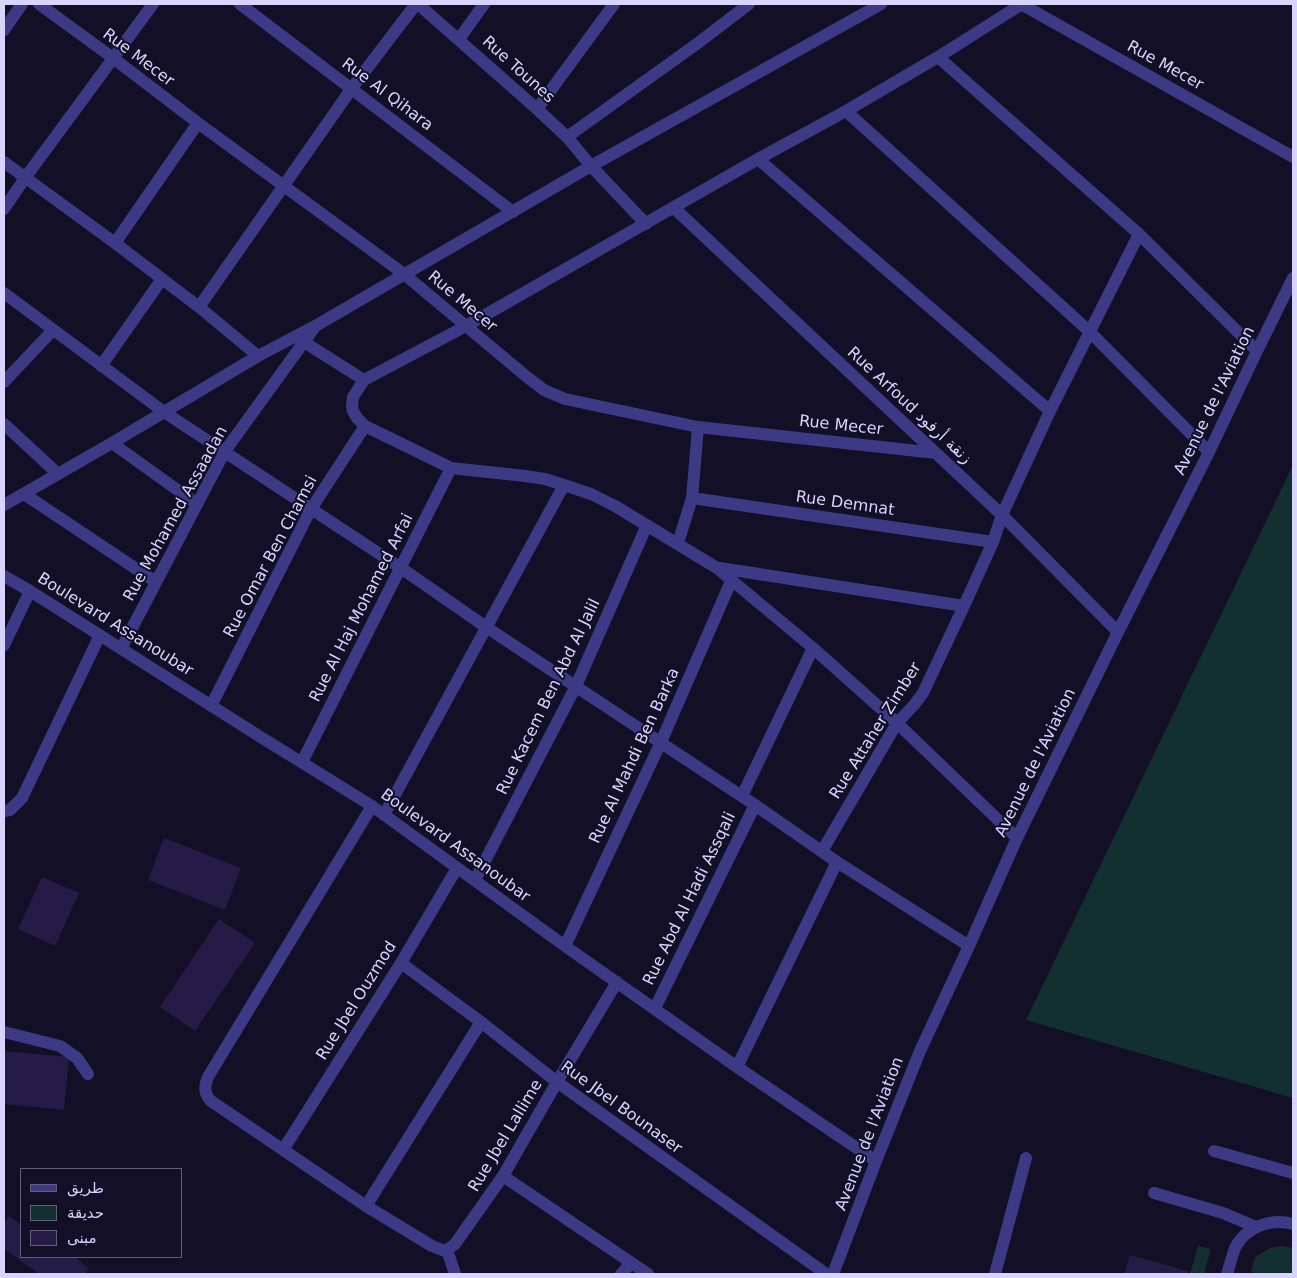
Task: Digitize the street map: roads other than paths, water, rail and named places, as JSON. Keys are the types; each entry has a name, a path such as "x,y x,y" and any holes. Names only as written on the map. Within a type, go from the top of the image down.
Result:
{"street":[{"path":"4,30 22,4"},
{"name":"Rue Mecer","path":"39,4 404,274 544,390 565,398 698,427 936,453"},
{"path":"4,209 153,4"},
{"name":"Rue Al Qihara","path":"240,4 513,212"},
{"path":"199,307 352,88 417,4"},
{"name":"Rue Tounes","path":"417,4 537,109 567,137 591,166"},
{"path":"459,39 484,4"},
{"path":"537,109 614,4"},
{"path":"567,137 749,4"},
{"path":"4,505 258,356 317,325 591,166 881,4"},
{"path":"1017,838 897,723 813,648 717,568 615,506 591,494 564,485 524,476 451,468 365,426 357,418 352,406 353,397 364,380 466,326 846,110 938,57 1021,4"},
{"name":"Rue Mecer","path":"1021,4 1293,157"},
{"path":"938,57 1139,234 1257,351"},
{"path":"846,110 1089,331 1209,452"},
{"path":"115,243 198,123"},
{"path":"758,159 1050,411"},
{"path":"4,162 199,307 258,356"},
{"path":"591,166 646,224"},
{"name":"Rue Arfoud زنقة أرفود","path":"674,208 1002,515 1118,632"},
{"name":"Rue Attaher Zimber","path":"822,851 897,723 923,693 993,542 1002,515 1050,411 1139,234"},
{"name":"Avenue de l'Aviation","path":"833,1274 920,1051 1017,838 1209,452 1293,278"},
{"path":"101,366 162,279"},
{"path":"4,293 164,412 742,796 837,862 969,946"},
{"name":"Rue Mohamed Assaadan","path":"121,649 225,452 317,325"},
{"path":"4,382 53,330"},
{"path":"304,342 364,380"},
{"path":"4,424 58,474"},
{"name":"Rue Omar Ben Chamsi","path":"211,706 311,509 365,426"},
{"path":"678,543 692,498 698,427"},
{"path":"112,443 198,504"},
{"name":"Rue Al Haj Mohamed Arfai","path":"302,762 451,468"},
{"path":"384,815 564,485"},
{"path":"24,494 156,582"},
{"name":"Rue Demnat","path":"692,498 993,542"},
{"name":"Rue Kacem Ben Abd Al Jalil","path":"475,880 576,686 647,525"},
{"path":"717,568 964,606"},
{"name":"Boulevard Assanoubar","path":"4,576 372,806 565,946 737,1067 876,1161"},
{"name":"Rue Al Mahdi Ben Barka","path":"565,946 661,742 732,579"},
{"path":"4,645 30,591"},
{"path":"4,811 10,810 22,798 100,635"},
{"name":"Rue Abd Al Hadi Assqali","path":"742,796 813,648"},
{"name":"Rue Abd Al Hadi Assqali","path":"655,1008 755,805"},
{"path":"372,806 213,1068 206,1082 206,1092 207,1097 211,1101 366,1206 432,1246 447,1250 455,1274"},
{"path":"737,1067 837,862"},
{"name":"Rue Jbel Ouzmod","path":"282,1150 401,964 457,868"},
{"name":"Rue Jbel Bounaser","path":"401,964 481,1022 557,1082 826,1274"},
{"name":"Rue Jbel Lallime","path":"447,1250 455,1244 503,1176 617,982"},
{"path":"366,1206 481,1022"},
{"path":"4,1032 60,1046 77,1058 88,1074"},
{"path":"1214,1151 1293,1173"},
{"path":"995,1274 1026,1158"},
{"path":"503,1176 648,1274"},
{"path":"1154,1193 1224,1214 1256,1227"},
{"path":"1227,1274 1236,1246 1245,1235 1256,1227 1270,1222 1284,1221 1293,1224"},
{"path":"621,1274 631,1263"}]}
